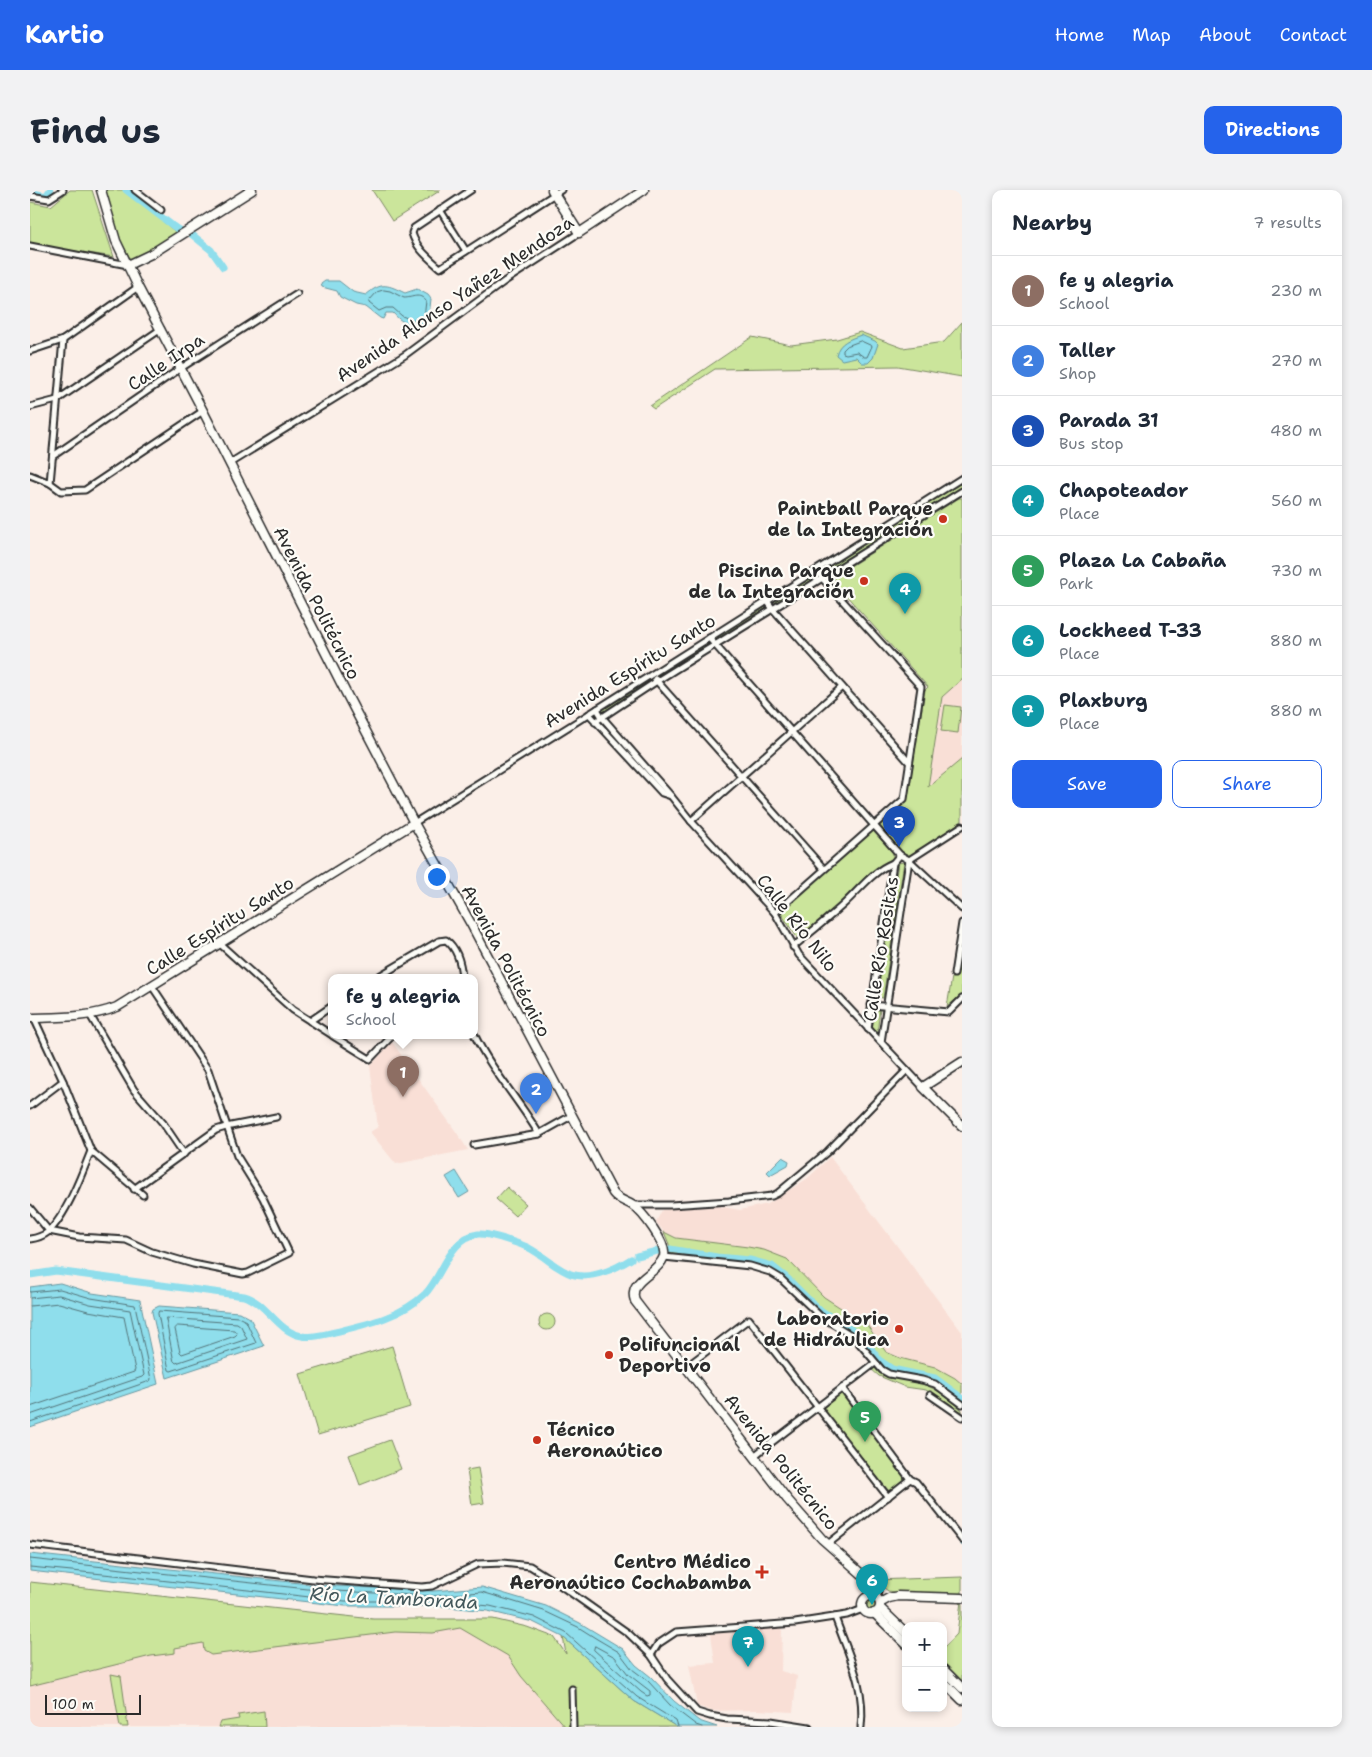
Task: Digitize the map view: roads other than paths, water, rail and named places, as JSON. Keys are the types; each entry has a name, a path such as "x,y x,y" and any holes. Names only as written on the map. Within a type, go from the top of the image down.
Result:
{"main road":[{"name":"Avenida Politécnico","path":"101,190 116,241 138,287 230,462 290,584 414,823 471,924 613,1194 632,1205 644,1216 664,1245 664,1256 638,1284 634,1291 635,1302 788,1499 828,1544 873,1584 877,1591 878,1605 902,1638"},
{"path":"128,265 151,254 252,190"},
{"name":"Avenida Alonso Yañez Mendoza","path":"579,233 644,190"},
{"path":"556,191 579,233"},
{"name":"Calle Espíritu Santo","path":"32,1018 90,1016 116,1007 414,823"},
{"path":"923,1087 962,1062"},
{"name":"Calle Río Nilo","path":"923,1087 962,1126"},
{"path":"878,1605 869,1596 862,1602 863,1609 869,1614 889,1598 898,1596 962,1598"},
{"name":"Avenida Politécnico","path":"878,1605 902,1629"},
{"path":"947,1674 962,1688"},
{"path":"947,1685 962,1700"}],"street":[{"path":"30,196 49,199 63,190"},
{"path":"470,190 414,228 412,233 417,245 440,268 556,191"},
{"path":"139,191 161,210"},
{"path":"440,210 466,251"},
{"name":"Avenida Alonso Yañez Mendoza","path":"230,462 405,355 505,281 579,233"},
{"path":"30,246 128,265"},
{"path":"30,351 63,340 138,287"},
{"name":"Calle Irpa","path":"53,456 181,368 297,294"},
{"path":"30,406 57,400 160,329"},
{"path":"50,483 63,340"},
{"path":"30,475 50,483 61,491 85,490 203,410"},
{"name":"Avenida Espíritu Santo","path":"414,823 598,709 962,478"},
{"name":"Avenida Espíritu Santo","path":"595,722 714,645 962,491"},
{"path":"775,913 904,799 908,761 921,687 822,578 817,570"},
{"path":"767,601 772,610 908,761"},
{"path":"709,638 900,855 909,860 962,909"},
{"path":"652,674 824,869"},
{"path":"691,821 842,687"},
{"name":"Calle Río Nilo","path":"598,709 602,717 691,821 775,913 799,955 923,1087"},
{"path":"589,714 662,793 671,796"},
{"path":"909,860 962,826"},
{"name":"Calle Río Rositas","path":"868,1029 893,863 900,855"},
{"name":"Calle Río Rositas","path":"880,1042 909,860"},
{"path":"794,946 845,902 869,878 885,866 893,863"},
{"path":"954,974 962,923"},
{"path":"383,974 439,941 446,940 452,944 457,954 461,974"},
{"path":"220,944 293,1010 328,1033"},
{"path":"957,957 962,962"},
{"path":"30,1208 49,1231 79,1237 126,1240 152,1252 194,1264 243,1274 248,1274 289,1253 262,1198 237,1156 208,1070 152,986"},
{"path":"871,1005 949,1012 962,999"},
{"path":"310,1022 328,1009"},
{"path":"90,1016 134,1090 163,1123 184,1154"},
{"path":"32,1018 62,1081 91,1151 143,1195"},
{"path":"338,1039 370,1059 389,1039"},
{"path":"476,1039 481,1049 540,1134"},
{"path":"632,1205 720,1202 772,1196 827,1152 906,1071"},
{"path":"30,1106 62,1081"},
{"path":"474,1145 540,1134 571,1116"},
{"path":"134,1189 216,1130 226,1126 276,1117"},
{"path":"30,1239 41,1237 49,1231 65,1208 91,1151"},
{"path":"664,1256 750,1266 770,1272 780,1278 820,1316 860,1342 882,1370 889,1374 935,1384 962,1404"},
{"path":"686,1367 749,1319 888,1497"},
{"path":"754,1456 875,1363"},
{"path":"842,1388 910,1479 916,1482 962,1540"},
{"path":"930,1395 962,1417"},
{"path":"828,1544 910,1479"},
{"path":"30,1545 313,1579 422,1587 432,1586 478,1564 503,1563 530,1566 628,1633 651,1655 667,1679 697,1712 727,1719 771,1721 809,1727"},
{"path":"651,1655 658,1644 676,1632 795,1623 856,1613 863,1609"},
{"path":"835,1617 860,1686 862,1698 861,1727"},
{"path":"572,1689 573,1727"}],"water":[{"path":"325,281 339,281 353,292 366,295 381,286 389,286 405,293 417,289 428,295 431,299 428,324 409,324 393,313 386,313 383,319 380,318 366,307 356,305 340,297 337,291 322,287 321,284"},
{"path":"861,335 878,344 873,358 868,363 862,363 856,357 842,360 836,355 842,344"},
{"path":"782,1157 789,1161 788,1165 770,1175 767,1172"},
{"path":"456,1171 469,1192 459,1198 446,1177"},
{"path":"60,1283 92,1293 140,1300 158,1384 30,1427 30,1287"},
{"path":"159,1306 239,1312 250,1318 264,1346 167,1378 152,1312 153,1309"},
{"name":"Río La Tamborada","path":"30,1554 318,1585 433,1591 482,1587 546,1606 580,1623 623,1649 636,1665 651,1677 674,1701 699,1721 717,1727 677,1727 634,1701 563,1637 533,1622 488,1611 438,1606 345,1606 30,1571"}],"waterway":[{"path":"30,192 46,196 50,190"},
{"path":"126,190 180,230"},
{"path":"190,233 211,250 223,267"},
{"path":"30,1275 56,1271 244,1296 259,1304 286,1329 309,1337 324,1335 381,1320 404,1309 425,1294 431,1287 447,1259 460,1242 478,1234 491,1235 523,1245 555,1266 571,1274 581,1276 608,1271 631,1259"},
{"path":"670,1249 717,1257 750,1260 772,1266 817,1308 863,1337 879,1360 892,1369 935,1378 962,1398"},
{"path":"637,1256 661,1250"},
{"path":"914,1483 962,1545"}],"place":[{"name":"Paintball Parque de la Integración","path":"943,519"},
{"name":"Piscina Parque de la Integración","path":"864,581"},
{"name":"Chapoteador","path":"905,614"},
{"name":"Parada 31","path":"899,847"},
{"name":"fe y alegria","path":"403,1097"},
{"name":"Taller","path":"536,1114"},
{"name":"Laboratorio de Hidráulica","path":"899,1329"},
{"name":"Polifuncional Deportivo","path":"609,1355"},
{"name":"Técnico Aeronaútico","path":"537,1440"},
{"name":"Plaza La Cabaña","path":"865,1442"},
{"name":"Centro Médico Aeronaútico Cochabamba","path":"762,1572"},
{"name":"Lockheed T-33","path":"872,1605"},
{"name":"Plaxburg","path":"748,1667"}]}
